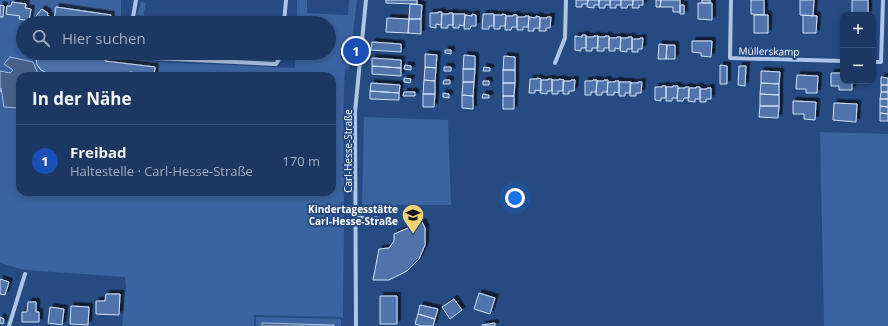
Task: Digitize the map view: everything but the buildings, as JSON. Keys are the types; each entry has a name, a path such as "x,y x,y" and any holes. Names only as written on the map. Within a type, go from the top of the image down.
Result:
{"street":[{"path":"133,16 136,0"},
{"path":"285,16 286,0"},
{"name":"Carl-Hesse-Straße","path":"356,326 355,112 366,0"},
{"path":"554,63 565,38 566,0"},
{"name":"Müllerskamp","path":"731,0 730,58 840,61"},
{"path":"876,62 881,62 883,0"},
{"path":"193,60 276,64 279,60"},
{"path":"9,326 25,274"}],"lane":[{"path":"355,217 385,220"}],"shaded area":[{"path":"0,0 121,0 121,16 16,16 16,60 142,60 157,62 295,68 296,60 336,60 336,16 297,16 297,0 307,0 307,13 348,15 349,0 357,0 349,68 345,69 344,86 343,317 254,315 254,326 122,326 126,286 125,277 25,270 0,263"},
{"path":"141,2 146,3 143,16 137,15"},
{"path":"10,57 16,58 16,60 33,62 37,72 16,72 16,108 4,107 1,88 0,92 0,71 10,73 13,70 4,64"},
{"path":"364,117 448,120 451,205 362,205"},
{"path":"820,132 888,134 888,326 824,326"},
{"path":"256,317 341,319 341,326 262,323 262,326 256,326"},
{"path":"262,323 334,325 334,326 262,326"}],"place":[{"name":"Freibad","path":"356,51"},
{"name":"Kindertagesstätte Carl-Hesse-Straße","path":"413,234"}]}
